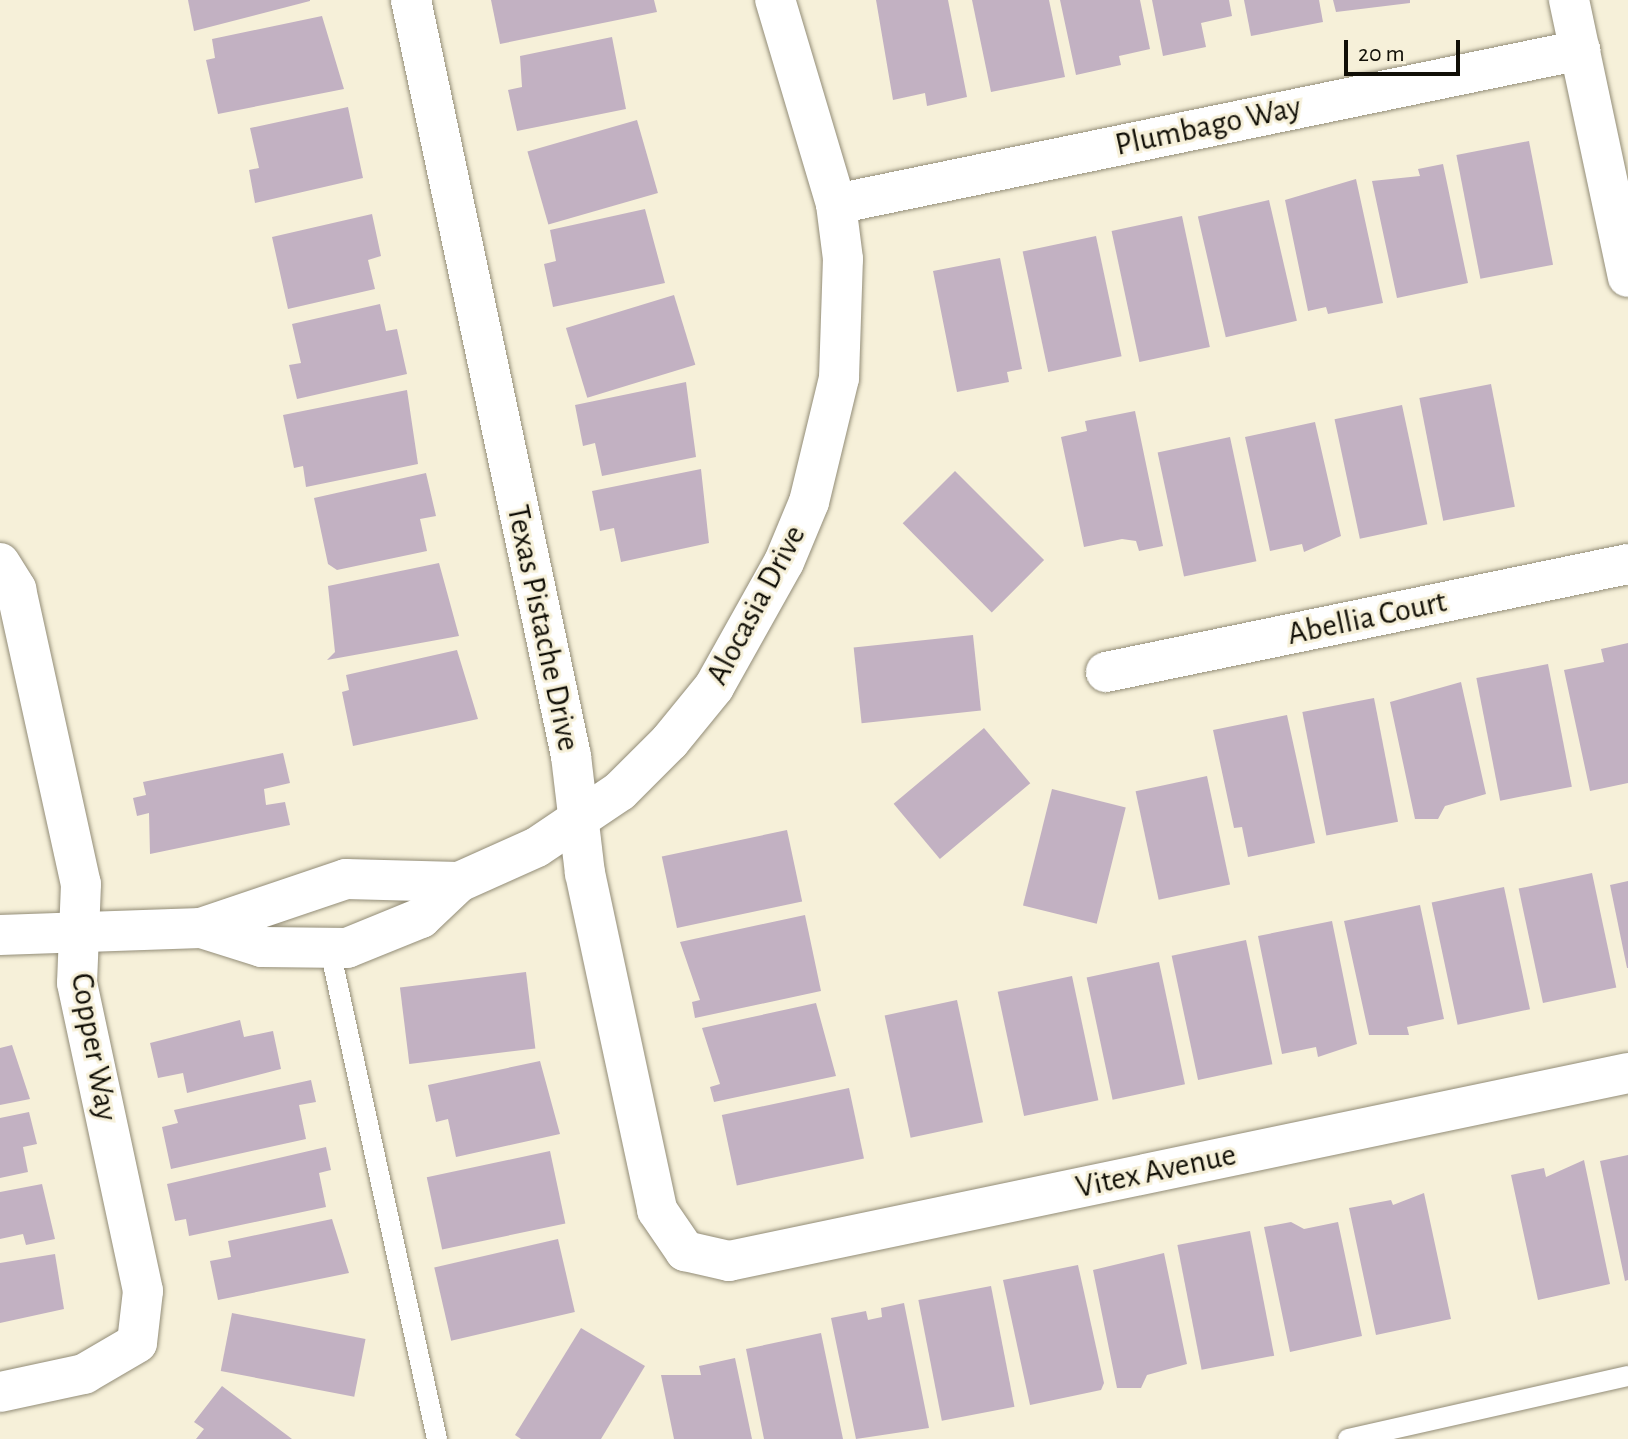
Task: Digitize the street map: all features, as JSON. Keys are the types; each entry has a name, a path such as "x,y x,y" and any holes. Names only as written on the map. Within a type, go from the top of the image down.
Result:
{"street":[{"name":"Texas Pistache Drive","path":"411,0 657,1210 685,1251"},
{"name":"Alocasia Drive","path":"201,928 262,947 330,950 421,918 459,882 578,819 620,791 714,687 784,562 809,502 839,378 843,259 836,204 775,0"},
{"path":"1569,0 1628,277"},
{"name":"Plumbago Way","path":"836,204 1580,50"},
{"name":"Copper Way","path":"0,563 16,589 81,884 77,983 143,1291 137,1343 84,1374 0,1392"},
{"name":"Abellia Court","path":"1106,672 1628,564"},
{"name":"Alocasia Drive","path":"0,935 201,928 346,879 459,882"},
{"name":"Vitex Avenue","path":"685,1251 729,1261 1628,1073"}],"lane":[{"path":"330,950 437,1439"},
{"path":"1348,1439 1628,1376"}],"building":[{"path":"188,0 310,0 310,1 194,31"},
{"path":"491,0 654,0 657,12 500,44"},
{"path":"876,0 948,0 967,97 927,106 925,93 893,100"},
{"path":"972,0 1049,0 1065,77 991,92"},
{"path":"1060,0 1140,0 1150,49 1119,56 1121,65 1076,75"},
{"path":"1152,0 1229,0 1232,16 1201,23 1206,47 1163,56"},
{"path":"1244,0 1319,0 1323,22 1251,36"},
{"path":"1333,0 1410,0 1410,3 1336,12"},
{"path":"322,16 344,89 218,114 206,60 215,58 212,39"},
{"path":"612,37 626,109 517,131 508,90 522,87 520,56"},
{"path":"348,107 363,178 255,203 249,170 259,168 250,128"},
{"path":"637,120 658,193 548,224 527,151"},
{"path":"1529,141 1553,265 1480,279 1456,155"},
{"path":"1443,164 1468,283 1397,298 1372,181 1420,176 1418,169"},
{"path":"1356,179 1383,303 1328,314 1326,307 1308,311 1285,200"},
{"path":"1269,200 1297,321 1226,337 1198,216"},
{"path":"645,209 665,283 553,307 544,264 556,261 550,230"},
{"path":"372,214 381,256 368,260 375,289 288,309 272,237"},
{"path":"1182,216 1210,347 1139,362 1112,231"},
{"path":"1096,236 1122,356 1048,372 1023,252"},
{"path":"1000,258 1022,369 1007,372 1009,382 957,392 933,271"},
{"path":"674,295 695,365 587,398 566,328"},
{"path":"380,304 386,331 397,329 407,374 297,399 289,365 301,363 292,324"},
{"path":"686,382 696,457 602,476 595,443 583,446 575,405"},
{"path":"1491,384 1515,507 1443,521 1419,398"},
{"path":"407,390 418,464 306,487 303,466 294,468 283,415"},
{"path":"1402,405 1427,524 1360,539 1335,419"},
{"path":"1135,411 1163,546 1139,551 1136,541 1122,539 1084,547 1061,437 1087,431 1085,421"},
{"path":"1315,422 1341,536 1304,552 1302,544 1270,551 1245,437"},
{"path":"1230,437 1256,561 1184,577 1158,452"},
{"path":"701,469 709,543 621,562 614,528 600,531 592,491"},
{"path":"955,471 1044,560 992,612 903,523"},
{"path":"426,473 436,516 420,519 427,551 337,570 328,564 314,498"},
{"path":"439,563 459,636 327,660 335,652 328,586"},
{"path":"973,635 981,711 862,723 854,648"},
{"path":"1628,643 1628,783 1590,791 1564,670 1604,662 1601,649"},
{"path":"457,650 478,719 353,746 342,692 349,690 346,675"},
{"path":"1548,664 1572,787 1500,801 1476,678"},
{"path":"1461,682 1486,794 1445,806 1438,819 1415,819 1390,702"},
{"path":"1374,698 1398,822 1326,836 1302,712"},
{"path":"1287,715 1315,843 1248,857 1242,827 1234,828 1213,730"},
{"path":"984,728 1030,783 940,859 894,804"},
{"path":"283,753 290,783 264,789 266,805 285,802 290,825 150,854 149,813 137,816 133,798 146,795 143,782"},
{"path":"1207,776 1230,885 1159,900 1136,791"},
{"path":"1052,789 1126,807 1097,924 1023,905"},
{"path":"787,830 802,901 677,928 662,857"},
{"path":"1592,873 1616,987 1543,1003 1519,889"},
{"path":"1628,881 1628,968 1627,968 1610,885"},
{"path":"1504,887 1530,1009 1458,1025 1432,902"},
{"path":"1420,905 1444,1019 1407,1027 1409,1035 1369,1035 1344,921"},
{"path":"805,915 821,991 695,1018 692,1002 700,1000 680,942"},
{"path":"1332,921 1357,1044 1318,1057 1316,1047 1282,1054 1258,936"},
{"path":"1246,940 1272,1064 1198,1080 1172,956"},
{"path":"1159,962 1185,1084 1113,1100 1087,977"},
{"path":"526,972 535,1048 409,1064 400,987"},
{"path":"1072,976 1098,1100 1024,1116 998,992"},
{"path":"957,1000 983,1122 911,1138 885,1015"},
{"path":"816,1003 836,1076 714,1102 710,1087 720,1084 702,1028"},
{"path":"240,1020 244,1037 273,1031 281,1069 187,1093 183,1073 158,1078 150,1043"},
{"path":"12,1045 30,1099 0,1105 0,1048"},
{"path":"540,1061 560,1134 456,1157 448,1119 436,1122 428,1085"},
{"path":"311,1080 316,1102 299,1105 306,1139 171,1169 162,1127 178,1123 174,1110"},
{"path":"849,1088 864,1158 737,1185 722,1115"},
{"path":"29,1112 37,1144 23,1147 28,1172 0,1178 0,1118"},
{"path":"326,1147 331,1170 319,1173 326,1207 189,1236 186,1219 175,1221 167,1184"},
{"path":"550,1151 565,1223 442,1250 427,1177"},
{"path":"1628,1155 1628,1280 1625,1281 1600,1161"},
{"path":"1584,1160 1610,1284 1538,1300 1511,1175 1544,1168 1546,1177"},
{"path":"42,1184 55,1239 26,1245 23,1234 0,1239 0,1192"},
{"path":"1424,1193 1451,1319 1376,1335 1349,1208 1391,1200 1393,1205"},
{"path":"332,1219 349,1273 218,1300 210,1261 231,1257 228,1241"},
{"path":"1291,1222 1304,1229 1338,1222 1362,1336 1290,1352 1264,1227"},
{"path":"1250,1231 1274,1356 1202,1370 1177,1245"},
{"path":"558,1239 575,1312 451,1341 434,1268"},
{"path":"1164,1253 1187,1364 1147,1375 1141,1388 1117,1388 1093,1270"},
{"path":"55,1254 64,1309 0,1323 0,1263"},
{"path":"1078,1265 1104,1383 1101,1390 1030,1405 1003,1280"},
{"path":"991,1286 1014,1407 942,1421 918,1300"},
{"path":"904,1303 929,1428 856,1439 831,1318 866,1311 868,1320 882,1317 881,1308"},
{"path":"232,1313 366,1339 354,1397 221,1371"},
{"path":"581,1328 645,1366 601,1439 521,1439 515,1435"},
{"path":"821,1333 843,1439 764,1439 746,1349"},
{"path":"735,1358 752,1439 674,1439 661,1375 701,1375 699,1366"},
{"path":"222,1386 292,1439 196,1439 204,1429 194,1422"}]}
